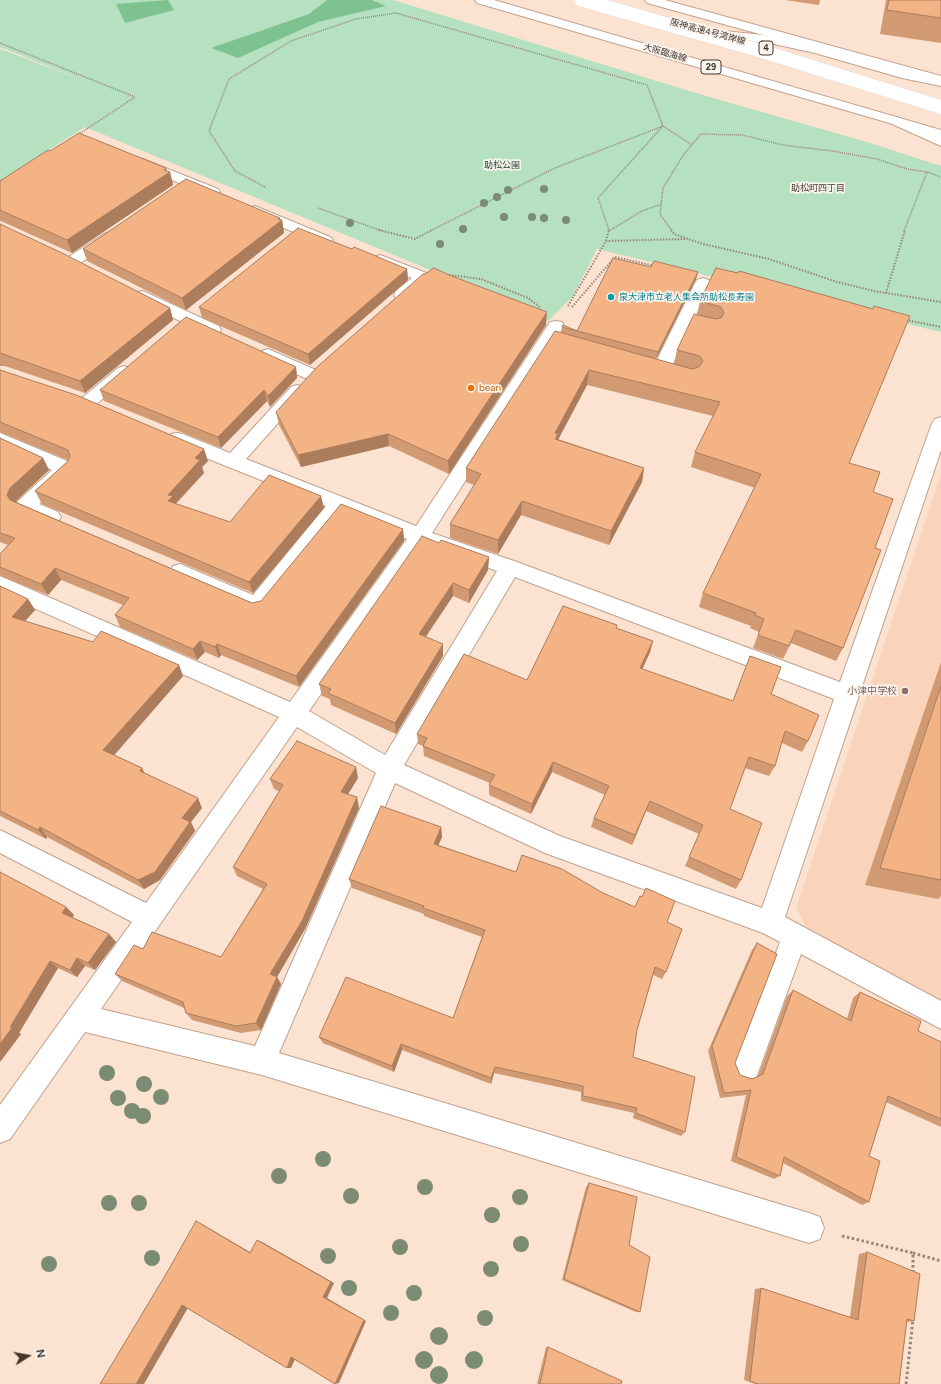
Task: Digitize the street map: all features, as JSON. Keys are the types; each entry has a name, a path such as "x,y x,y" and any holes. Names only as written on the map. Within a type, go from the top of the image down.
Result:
{"main road":[{"name":"大阪臨海線","path":"481,0 941,134"},
{"path":"572,0 941,104"},
{"path":"582,0 758,50 941,107"},
{"name":"阪神高速4号湾岸線","path":"591,0 941,96"},
{"path":"655,1 941,68"},
{"name":"阪神高速4号湾岸線","path":"655,1 941,81"},
{"path":"680,30 774,40 818,50 907,76 941,81"},
{"path":"897,121 941,142"},
{"path":"131,159 184,186 226,198"},
{"path":"241,204 292,235 342,246"},
{"path":"74,261 119,230"},
{"path":"364,255 423,277 394,303"},
{"path":"661,368 692,322 703,283"},
{"path":"130,290 228,338"},
{"path":"0,1129 420,536 557,332"},
{"path":"232,462 317,370 256,350"},
{"path":"109,411 80,399 134,363"},
{"path":"770,923 847,694 941,423"},
{"path":"160,432 420,536 510,567 847,694"},
{"path":"0,439 65,468 25,506 68,525"},
{"path":"162,565 256,605 340,503"},
{"path":"262,1061 389,769 510,567"},
{"path":"0,584 294,714 389,769 554,845 770,923 941,1016"},
{"path":"0,841 150,918"},
{"path":"746,1068 796,936"},
{"path":"80,1017 262,1061 809,1228"}],"path":[{"path":"267,188 235,171 209,131 229,79 291,41 363,18 396,13 647,85 663,126 692,145"},
{"path":"0,43 135,97 79,134 80,138"},
{"path":"316,207 381,231 415,239 555,168 663,126"},
{"path":"557,332 606,241 608,230 598,198 663,126"},
{"path":"941,177 927,172 907,169 877,159 832,151 783,145 742,135 701,134 684,154 663,188 660,214 674,234 689,239 804,270 837,282 886,293 941,302"},
{"path":"886,293 894,262 927,172"},
{"path":"608,230 642,211 662,204"},
{"path":"606,241 689,239"},
{"path":"557,332 614,257 661,267"},
{"path":"481,278 528,298 557,332"},
{"path":"902,319 941,327"},
{"path":"809,1228 941,1262"},
{"path":"913,1254 913,1282"},
{"path":"906,1384 913,1311"}],"shaded area":[{"name":"小津中学校","path":"941,473 941,1003 810,933 796,908"}],"green space":[{"name":"助松公園","path":"0,0 393,0 706,96 867,142 941,166 941,332 597,249 573,296 548,321 439,276 440,274 85,127 0,181 0,49 85,81 0,47"},
{"path":"168,0 174,10 125,23 116,4"},
{"path":"327,0 372,0 386,6 318,22 238,58 211,48 309,14"}],"building":[{"path":"889,0 941,0 941,18 887,10"},
{"path":"79,133 166,168 164,170 170,172 67,240 0,210 0,181 48,150 50,151"},
{"path":"186,179 282,220 182,298 83,249"},
{"path":"0,224 62,253 170,308 80,381 0,353"},
{"path":"298,228 352,249 354,247 407,269 308,354 199,307"},
{"path":"613,258 651,267 654,261 698,272 658,352 577,331"},
{"path":"434,268 547,312 448,461 388,434 298,455 276,412 317,367 423,274"},
{"path":"716,268 738,273 739,271 873,309 874,306 910,316 849,463 880,472 873,492 893,499 875,548 881,550 843,648 796,630 789,646 758,635 764,619 755,615 756,613 703,593 761,474 695,452 720,402 589,370 555,433 558,434 555,439 644,468 611,531 522,501 498,540 450,524 481,474 466,468 555,331 692,369 699,367 703,361 700,356 677,350 694,314 715,319 721,318 724,313 721,307 700,301"},
{"path":"186,317 296,367 268,396 264,390 218,437 100,390"},
{"path":"563,325 576,331 562,327"},
{"path":"0,370 76,395 204,449 195,458 200,460 168,495 173,496 168,501 230,522 269,475 321,496 249,582 35,491 67,462 70,456 68,450 0,422"},
{"path":"0,438 43,458 10,488 7,495 10,500 252,603 261,601 341,504 403,529 296,676 217,644 215,647 200,641 193,649 115,615 129,598 55,568 41,584 0,567 0,554 15,538 0,533"},
{"path":"422,536 439,543 441,540 489,557 469,590 453,583 419,634 443,644 395,723 328,693 331,689 319,684"},
{"path":"0,586 28,599 12,617 93,642 101,631 179,665 103,750 142,768 140,771 198,798 182,818 190,822 155,872 138,880 40,827 38,830 0,811"},
{"path":"563,606 617,625 616,628 653,641 640,668 733,701 750,656 781,667 771,694 819,715 808,741 785,731 775,766 749,757 730,809 762,823 741,880 689,857 703,825 650,801 635,835 594,818 609,786 553,762 532,804 489,785 495,775 423,746 427,738 417,734 464,654 527,680"},
{"path":"941,686 941,880 880,868"},
{"path":"297,741 356,767 341,792 357,797 302,921 270,974 277,977 256,1023 236,1026 186,1013 183,1002 115,974 134,945 143,949 152,932 221,957 267,884 233,867 283,785 270,779"},
{"path":"381,806 441,827 434,844 516,872 522,855 562,869 603,893 635,907 646,888 675,901 667,922 682,929 666,972 655,967 637,1030 633,1057 695,1077 685,1132 636,1113 637,1108 583,1096 583,1086 495,1067 491,1078 401,1044 392,1066 319,1037 346,977 453,1018 485,930 349,879"},
{"path":"0,872 66,907 62,913 109,934 88,963 77,958 70,970 50,961 10,1027 12,1028 0,1044"},
{"path":"757,943 777,954 735,1063 740,1075 752,1079 763,1074 793,990 851,1021 860,992 921,1021 918,1031 941,1042 941,1119 888,1096 869,1156 880,1161 869,1202 784,1157 780,1176 736,1157 751,1090 724,1093 712,1046"},
{"path":"589,1183 637,1197 629,1245 650,1257 640,1312 564,1279"},
{"path":"196,1221 250,1253 257,1240 331,1282 323,1297 364,1320 335,1384 291,1357 287,1368 182,1305 136,1384 100,1384"},
{"path":"867,1252 920,1274 914,1321 907,1319 899,1384 758,1384 750,1381 761,1288 858,1320"},
{"path":"548,1347 622,1381 621,1384 540,1384"}],"place":[{"name":"泉大津市立老人集会所助松長寿園","path":"611,297"},
{"name":"bean","path":"471,388"},
{"name":"小津中学校","path":"905,691"}],"district":[{"name":"助松町四丁目","path":"818,188"}]}
